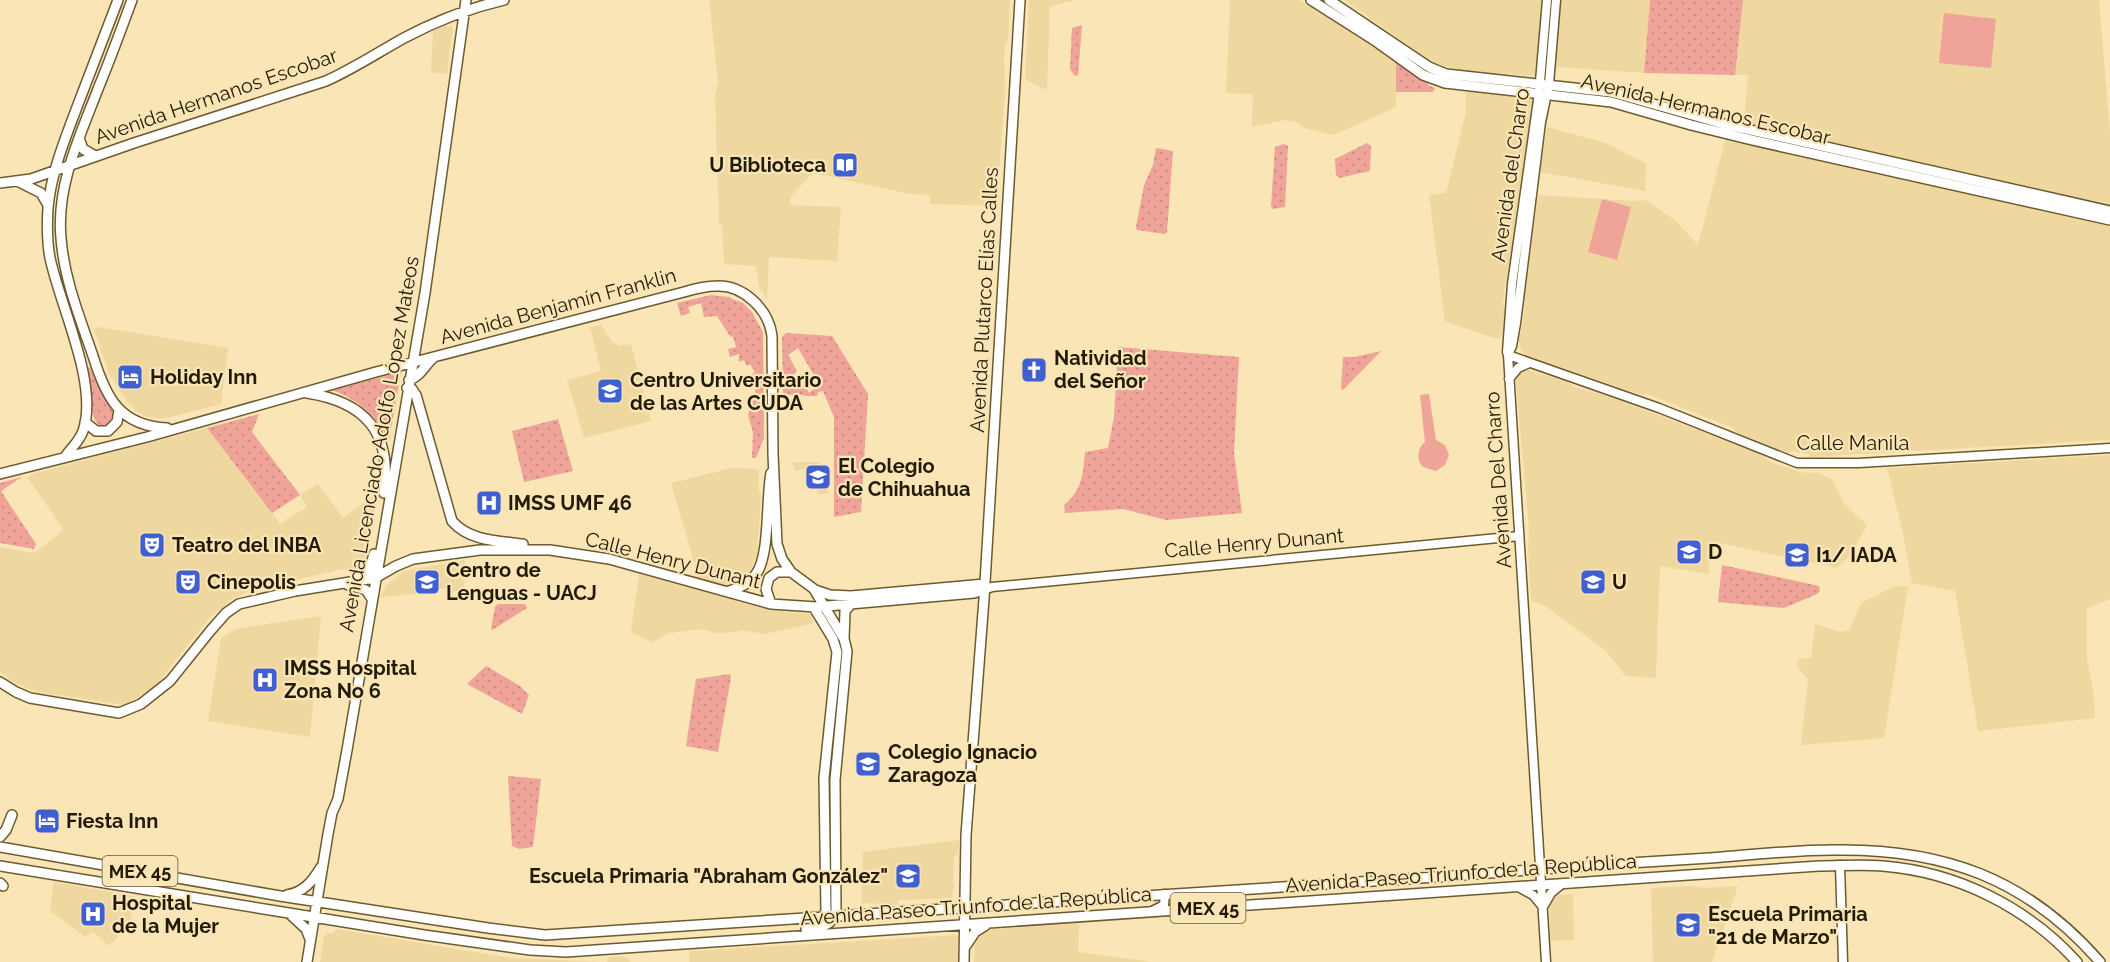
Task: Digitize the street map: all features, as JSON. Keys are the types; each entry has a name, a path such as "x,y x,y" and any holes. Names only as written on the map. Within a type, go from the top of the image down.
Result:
{"main road":[{"path":"65,457 81,436 85,422 86,400 83,374 50,256 48,206 55,170 118,0"},
{"path":"132,0 70,165 61,212 60,235 64,260 98,372 119,410 131,420 147,427 174,429"},
{"name":"Avenida Licenciado Adolfo López Mateos","path":"307,962 332,813 338,799 424,293 465,0"},
{"name":"Avenida Hermanos Escobar","path":"0,183 31,179 326,81 356,68 404,38 464,10 504,0"},
{"name":"Avenida Plutarco Elías Calles","path":"964,962 966,835 987,587 1020,0"},
{"name":"Avenida Hermanos Escobar","path":"1311,0 1377,42 1423,75 1445,83 1611,92 1648,107 1753,135 2063,206 2110,220"},
{"name":"Avenida Hermanos Escobar","path":"1329,0 1437,71 1504,85"},
{"path":"449,17 457,22 461,29"},
{"path":"79,138 84,149 95,156"},
{"path":"19,182 41,193 48,206"},
{"name":"Avenida Hermanos Escobar","path":"2063,206 2110,211"},
{"name":"Avenida Benjamín Franklin","path":"0,474 174,429 412,362 684,292 716,286 733,288 746,295 768,320 771,329 773,463"},
{"path":"435,357 408,384 416,395 452,521 457,527 473,536 525,545 530,549"},
{"path":"303,392 340,401 359,414 376,431 385,453 385,483 370,569 365,575 336,583"},
{"path":"85,422 96,431 108,431 117,422 119,410"},
{"path":"773,463 777,544 782,559 791,572 814,589 821,607 844,639"},
{"path":"729,591 747,583 760,568 773,463"},
{"name":"Calle Henry Dunant","path":"0,682 30,698 119,713 141,704 170,681 232,608 256,599 336,583 375,578 401,563 422,557 480,550 559,551 609,559 771,604 821,607 974,593 987,587"},
{"path":"771,604 766,589 769,578 777,572 791,572"},
{"path":"336,583 363,588 372,599"},
{"name":"Calle Henry Dunant","path":"814,589 830,595 851,596 987,587"},
{"path":"775,938 785,931 827,925 836,915 835,780 847,658 844,639 845,612 851,604"},
{"path":"821,607 816,611 833,639 837,652 824,778 826,912 823,916"},
{"path":"0,837 6,830 12,815"},
{"name":"MEX 45","path":"0,847 280,896 535,934 557,935 1540,868 1851,850 1915,855 1950,864 2010,887 2044,908 2080,939 2100,962"},
{"path":"1819,866 1827,860 1823,850"},
{"path":"1840,865 1843,856 1851,850"},
{"path":"280,896 296,894 306,887 323,863"},
{"name":"Avenida Paseo Triunfo de la República","path":"0,866 289,914 530,950 550,951 775,938 1819,866 1867,865 1934,874 1968,886 2030,919 2077,962"},
{"path":"180,895 188,890 188,879"},
{"path":"216,902 215,893 223,886"},
{"path":"289,914 301,923 310,939"},
{"path":"809,918 816,923 815,927 809,929"},
{"path":"720,941 723,931 745,928 751,922"},
{"path":"964,949 975,932 990,923"},
{"path":"530,950 535,943 535,934"},
{"path":"550,951 549,942 557,935"}],"street":[{"path":"1547,0 1547,49"},
{"name":"Avenida Del Charro","path":"1543,88 1556,0"},
{"name":"Avenida del Charro","path":"1508,355 1506,349 1512,284 1543,88"},
{"name":"Avenida Del Charro","path":"1508,355 1546,962"},
{"name":"Calle Manila","path":"1508,355 1659,408 1797,463 1859,463 2110,448"},
{"path":"1508,380 1518,368 1529,363"},
{"name":"Calle Henry Dunant","path":"987,587 1519,536"},
{"path":"1840,865 1844,962"},
{"path":"1307,901 1308,892 1314,884"},
{"path":"1518,887 1533,895 1543,907 1551,893 1562,884"},
{"path":"1152,912 1164,906 1165,894"}],"shaded area":[{"path":"709,0 1010,0 1008,40 1004,46 1005,95 996,206 930,204 930,195 910,194 813,173 791,196 790,205 841,207 837,261 769,257 767,299 759,287 756,266 724,264 722,225 719,225 715,95 718,82"},
{"path":"1029,0 1077,0 1050,6 1047,90 1028,81 1025,77"},
{"path":"1230,0 1299,0 1349,30 1396,62 1396,107 1333,135 1304,128 1296,122 1285,120 1252,127 1253,94 1226,93"},
{"path":"1344,0 1650,0 1644,73 1558,67 1535,76 1462,71 1432,62"},
{"path":"1650,0 1743,0 1735,75 1644,73"},
{"path":"1743,0 2099,0 2110,133 2110,203 2063,195 1744,123 1748,75 1735,75"},
{"path":"1944,13 1996,19 1991,68 1939,63"},
{"path":"1082,25 1078,76 1074,75 1070,69 1072,28"},
{"path":"445,26 453,27 447,74 431,72 433,31"},
{"path":"1396,62 1435,88 1433,92 1396,92"},
{"path":"1466,91 1528,96 1528,99 1534,101 1509,278 1505,283 1502,335 1496,339 1445,321 1429,195 1446,193 1466,112"},
{"path":"1547,127 1606,143 1646,164 1645,191 1540,172"},
{"path":"1726,137 2102,222 2110,228 2110,440 1811,457 1808,454 1792,451 1789,453 1645,393 1642,395 1525,355 1518,338 1521,333 1538,195 1645,200 1676,221 1698,245"},
{"path":"1367,143 1371,146 1370,171 1339,178 1336,175 1335,159"},
{"path":"1284,144 1288,146 1285,207 1273,209 1271,206 1275,147"},
{"path":"1156,148 1173,151 1165,234 1137,230 1136,227 1144,185 1153,165"},
{"path":"1602,199 1631,207 1617,260 1588,252"},
{"path":"711,295 728,297 743,303 752,312 763,332 764,438 756,458 752,458 753,432 748,415 756,388 749,377 755,372 750,364 747,366 744,360 739,362 739,354 730,357 728,349 736,347 733,337 717,316 704,317 701,303 688,307 690,313 681,316 677,303"},
{"path":"601,325 612,342 619,346 631,344 651,421 584,438 567,380 601,371 590,327"},
{"path":"98,327 228,348 221,404 163,419 147,417 136,411 109,374 94,329"},
{"path":"786,333 832,336 868,394 861,512 834,517 834,417 823,391 818,392 817,396 783,394 782,337","holes":["798,348 819,384 809,393 807,389 796,385 792,376 797,371 788,355"]},
{"path":"1118,347 1239,357 1234,453 1242,513 1166,520 1123,509 1065,513 1064,505 1075,494 1080,482 1085,452 1108,448 1114,417"},
{"path":"1381,351 1343,390 1341,389 1343,357"},
{"path":"90,367 114,414 114,419 109,426 99,425 93,415 88,368"},
{"path":"1527,370 1565,381 1577,388 1608,396 1760,454 1771,462 1801,472 1818,473 1832,479 1844,504 1867,525 1851,554 1837,568 1710,541 1709,574 1660,566 1656,678 1626,676 1605,650 1547,607 1531,600 1529,530 1516,382 1522,371"},
{"path":"401,372 389,441 372,416 350,398 332,390"},
{"path":"1429,394 1436,440 1445,445 1449,455 1445,465 1436,471 1423,467 1418,457 1420,448 1425,442 1420,395"},
{"path":"259,414 252,432 300,495 272,513 207,428"},
{"path":"558,419 573,471 524,482 512,431"},
{"path":"207,428 280,524 307,507 300,495 318,484 343,518 377,494 369,548 364,561 366,569 358,573 343,569 253,590 234,598 211,616 154,688 124,705 37,692 11,681 0,671 0,547 34,553 64,530 27,477"},
{"path":"2110,455 2110,599 2087,608 2087,659 2095,718 1978,731 1955,591 1912,583 1887,468"},
{"name":"El Colegio de Chihuahua","path":"793,462 819,462 828,493 820,495 817,492 813,467 795,471"},
{"path":"731,468 759,471 758,487 761,496 757,555 750,572 743,578 738,602 775,611 811,614 814,623 765,634 740,630 717,633 701,629 668,633 653,643 631,632 639,574 697,589 697,572 671,483"},
{"path":"22,477 1,491 36,544 34,549 0,543 0,483"},
{"name":"Centro de Lenguas - UACJ","path":"465,560 464,590 447,592 441,588 435,592 380,597 387,585 403,571"},
{"path":"1722,565 1819,586 1820,591 1784,608 1718,602"},
{"path":"1895,586 1908,587 1884,738 1801,745 1808,679 1798,668 1797,659 1811,658 1815,624 1841,632 1849,630 1860,606 1865,601"},
{"path":"498,604 525,604 527,608 492,630 495,607"},
{"name":"IMSS Hospital Zona No 6","path":"321,616 310,737 208,721 221,640 224,636 241,628"},
{"path":"486,666 520,686 529,695 522,714 467,684"},
{"path":"730,674 718,752 686,746 696,679"},
{"path":"508,776 541,779 533,847 519,849 512,846"},
{"name":"Escuela Primaria \"Abraham González\"","path":"959,840 958,854 954,856 953,882 955,882 952,898 898,900 898,905 861,903 863,852"},
{"name":"Hospital de la Mujer","path":"54,882 134,896 130,924 109,946 93,931 85,937 50,911"},
{"name":"Escuela Primaria \"21 de Marzo\"","path":"1688,886 1707,888 1738,886 1712,962 1653,962 1651,888"},
{"path":"1573,894 1574,940 1550,941 1549,905 1557,895"},
{"path":"1079,923 1078,952 1153,962 974,962 975,937 986,930"},
{"path":"336,929 512,958 607,962 320,962 324,937 327,933 334,933"},
{"path":"958,936 958,962 689,962 689,951"},
{"path":"622,956 630,962 607,962 608,957"}],"place":[{"name":"U Biblioteca","path":"845,165"},
{"name":"Natividad del Señor","path":"1034,370"},
{"name":"Holiday Inn","path":"130,377"},
{"name":"Centro Universitario de las Artes CUDA","path":"610,391"},
{"name":"El Colegio de Chihuahua","path":"818,477"},
{"name":"IMSS UMF 46","path":"489,503"},
{"name":"Teatro del INBA","path":"152,545"},
{"name":"D","path":"1689,552"},
{"name":"I1/ IADA","path":"1797,555"},
{"name":"Cinepolis","path":"188,582"},
{"name":"Centro de Lenguas - UACJ","path":"427,582"},
{"name":"U","path":"1593,582"},
{"name":"IMSS Hospital Zona No 6","path":"265,680"},
{"name":"Colegio Ignacio Zaragoza","path":"868,764"},
{"name":"Fiesta Inn","path":"47,821"},
{"name":"Escuela Primaria \"Abraham González\"","path":"908,876"},
{"name":"Hospital de la Mujer","path":"93,914"},
{"name":"Escuela Primaria \"21 de Marzo\"","path":"1688,925"}]}
